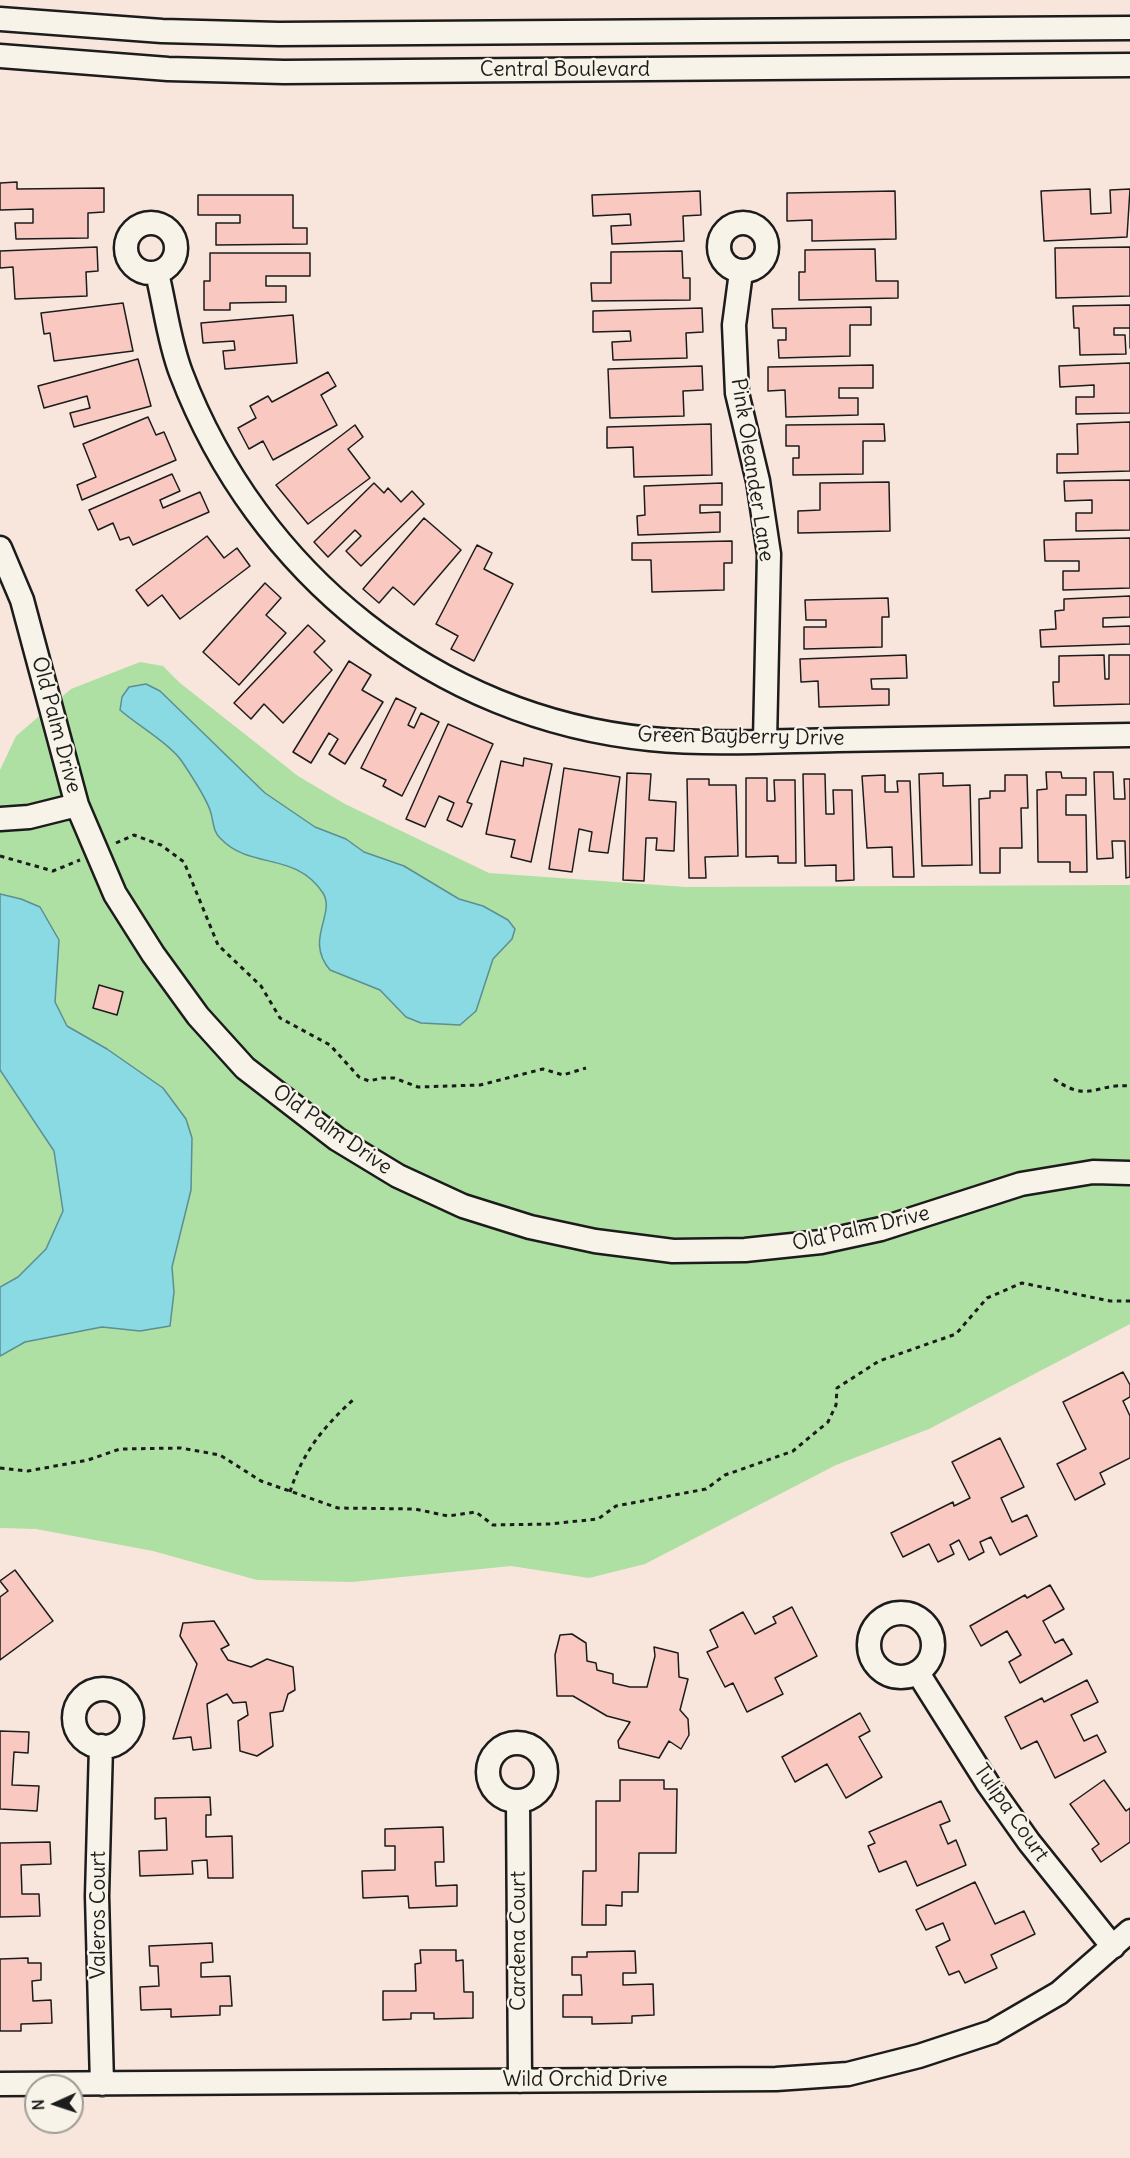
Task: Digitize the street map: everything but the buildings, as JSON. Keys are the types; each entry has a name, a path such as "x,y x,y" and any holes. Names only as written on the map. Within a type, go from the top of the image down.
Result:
{"street":[{"name":"Central Boulevard","path":"0,19 142,29 291,34 1130,28"},
{"path":"140,67 142,29"},
{"name":"Central Boulevard","path":"0,56 140,67 296,72 1130,66"},
{"name":"Pink Oleander Lane","path":"741,272 734,325 737,393 758,481 769,554 765,741"},
{"name":"Green Bayberry Drive","path":"157,273 181,372 214,445 254,507 295,559 338,604 384,640 427,668 482,697 553,721 650,739 765,741 1130,735"},
{"name":"Old Palm Drive","path":"0,548 22,600 77,805 115,894 153,954 198,1016 245,1068 337,1139 398,1176 462,1206 530,1227 595,1241 673,1251 745,1250 821,1242 881,1228 1021,1184 1093,1172 1130,1173"},
{"path":"0,819 29,817 77,805"},
{"name":"Tulipa Court","path":"918,1673 988,1784 1029,1842 1113,1947"},
{"name":"Valeros Court","path":"101,1746 97,1896 102,2084"},
{"name":"Cardena Court","path":"518,1801 520,2081"},
{"name":"Wild Orchid Drive","path":"0,2084 776,2079 848,2074 919,2056 992,2032 1059,1993 1130,1930"}],"path":[{"path":"0,856 53,871 134,835 161,844 184,862 218,945 261,986 279,1018 330,1045 358,1077 369,1081 394,1078 417,1087 480,1085 543,1069 563,1075 586,1068"},
{"path":"1054,1079 1071,1091 1091,1092 1118,1085 1130,1086"},
{"path":"0,1468 28,1471 88,1460 120,1449 181,1448 220,1455 261,1482 338,1508 416,1509 448,1516 476,1512 494,1526 598,1520 616,1506 706,1489 725,1475 794,1451 828,1422 836,1405 837,1388 879,1361 956,1334 987,1298 1022,1283 1110,1301 1130,1301"},
{"path":"290,1492 296,1471 326,1424 354,1400"}],"green space":[{"path":"140,662 163,666 180,683 298,776 345,804 489,873 686,887 1130,885 1130,1324 929,1429 836,1465 645,1564 589,1578 511,1566 352,1582 257,1580 153,1551 36,1529 0,1528 0,770 16,736 71,689"}],"water":[{"path":"146,684 160,691 265,793 315,827 346,839 364,852 404,866 459,899 483,906 508,920 515,929 512,939 493,959 476,1011 460,1025 421,1023 406,1017 380,990 330,970 323,959 320,948 326,910 323,893 312,880 299,871 246,855 221,839 215,829 205,798 178,756 120,710 122,697 129,687"},
{"path":"0,894 40,907 59,940 55,1002 67,1026 107,1049 163,1088 186,1119 192,1138 191,1190 172,1267 174,1292 170,1326 140,1331 102,1327 25,1342 0,1356 0,1287 18,1277 46,1249 63,1211 54,1151 0,1070"}]}
